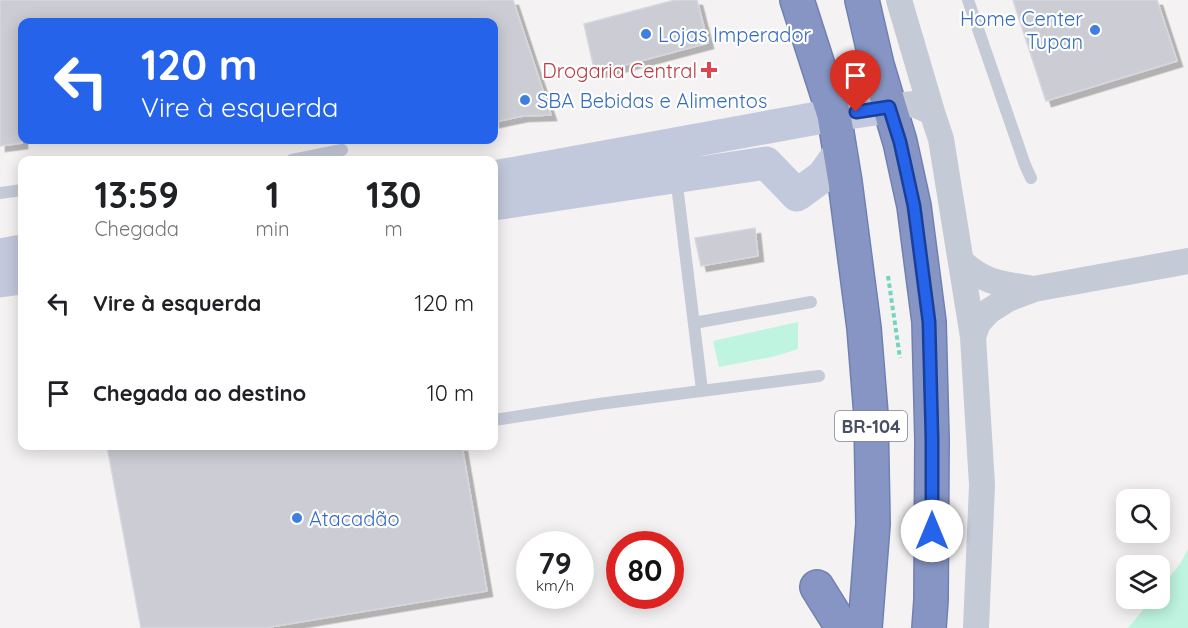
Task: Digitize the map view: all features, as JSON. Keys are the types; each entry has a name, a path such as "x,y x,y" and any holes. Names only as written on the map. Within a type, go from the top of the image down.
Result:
{"highway":[{"name":"BR-104","path":"797,0 834,115 864,328 871,415 873,524 865,628"},
{"name":"BR-104","path":"862,0 877,65 900,142 914,206 929,322 932,439 930,614"},
{"path":"817,587 840,624 846,628"},
{"path":"916,628 930,614"}],"street":[{"path":"900,0 941,139 973,337 982,485 976,628"},
{"path":"498,176 834,115 914,104 932,112"},
{"path":"498,203 766,163 797,195 823,176 840,152"},
{"path":"0,255 18,252"},
{"path":"961,261 972,272 995,283 1034,289"},
{"path":"973,337 978,323 988,310 1034,289 1188,261"},
{"path":"0,281 18,279"}],"lane":[{"path":"968,0 1031,178"},
{"path":"312,156 342,150"},
{"path":"675,175 702,390"},
{"path":"0,193 18,191"},
{"path":"694,323 812,302"},
{"path":"498,419 702,390 819,376"}],"green space":[{"path":"798,322 798,349 776,356 719,367 713,341"},
{"path":"1188,549 1188,628 1128,628 1144,609 1170,609 1170,576"}],"building":[{"path":"0,0 513,0 551,115 523,116 498,121 498,18 18,18 18,144 0,146"},
{"name":"Lojas Imperador","path":"675,0 697,0 708,43 595,73 584,24"},
{"name":"Home Center Tupan","path":"1013,0 1157,0 1177,61 1046,101"},
{"path":"755,228 758,256 701,266 695,238"},
{"name":"Atacadão","path":"108,450 463,450 487,591 264,628 141,628"}],"place":[{"name":"Home Center Tupan","path":"1095,30"},
{"name":"Lojas Imperador","path":"646,34"},
{"name":"Drogaria Central","path":"709,70"},
{"name":"SBA Bebidas e Alimentos","path":"525,100"},
{"name":"Atacadão","path":"297,518"}],"route":[{"path":"856,112 889,107 900,142 914,206 929,322 932,531"}]}
